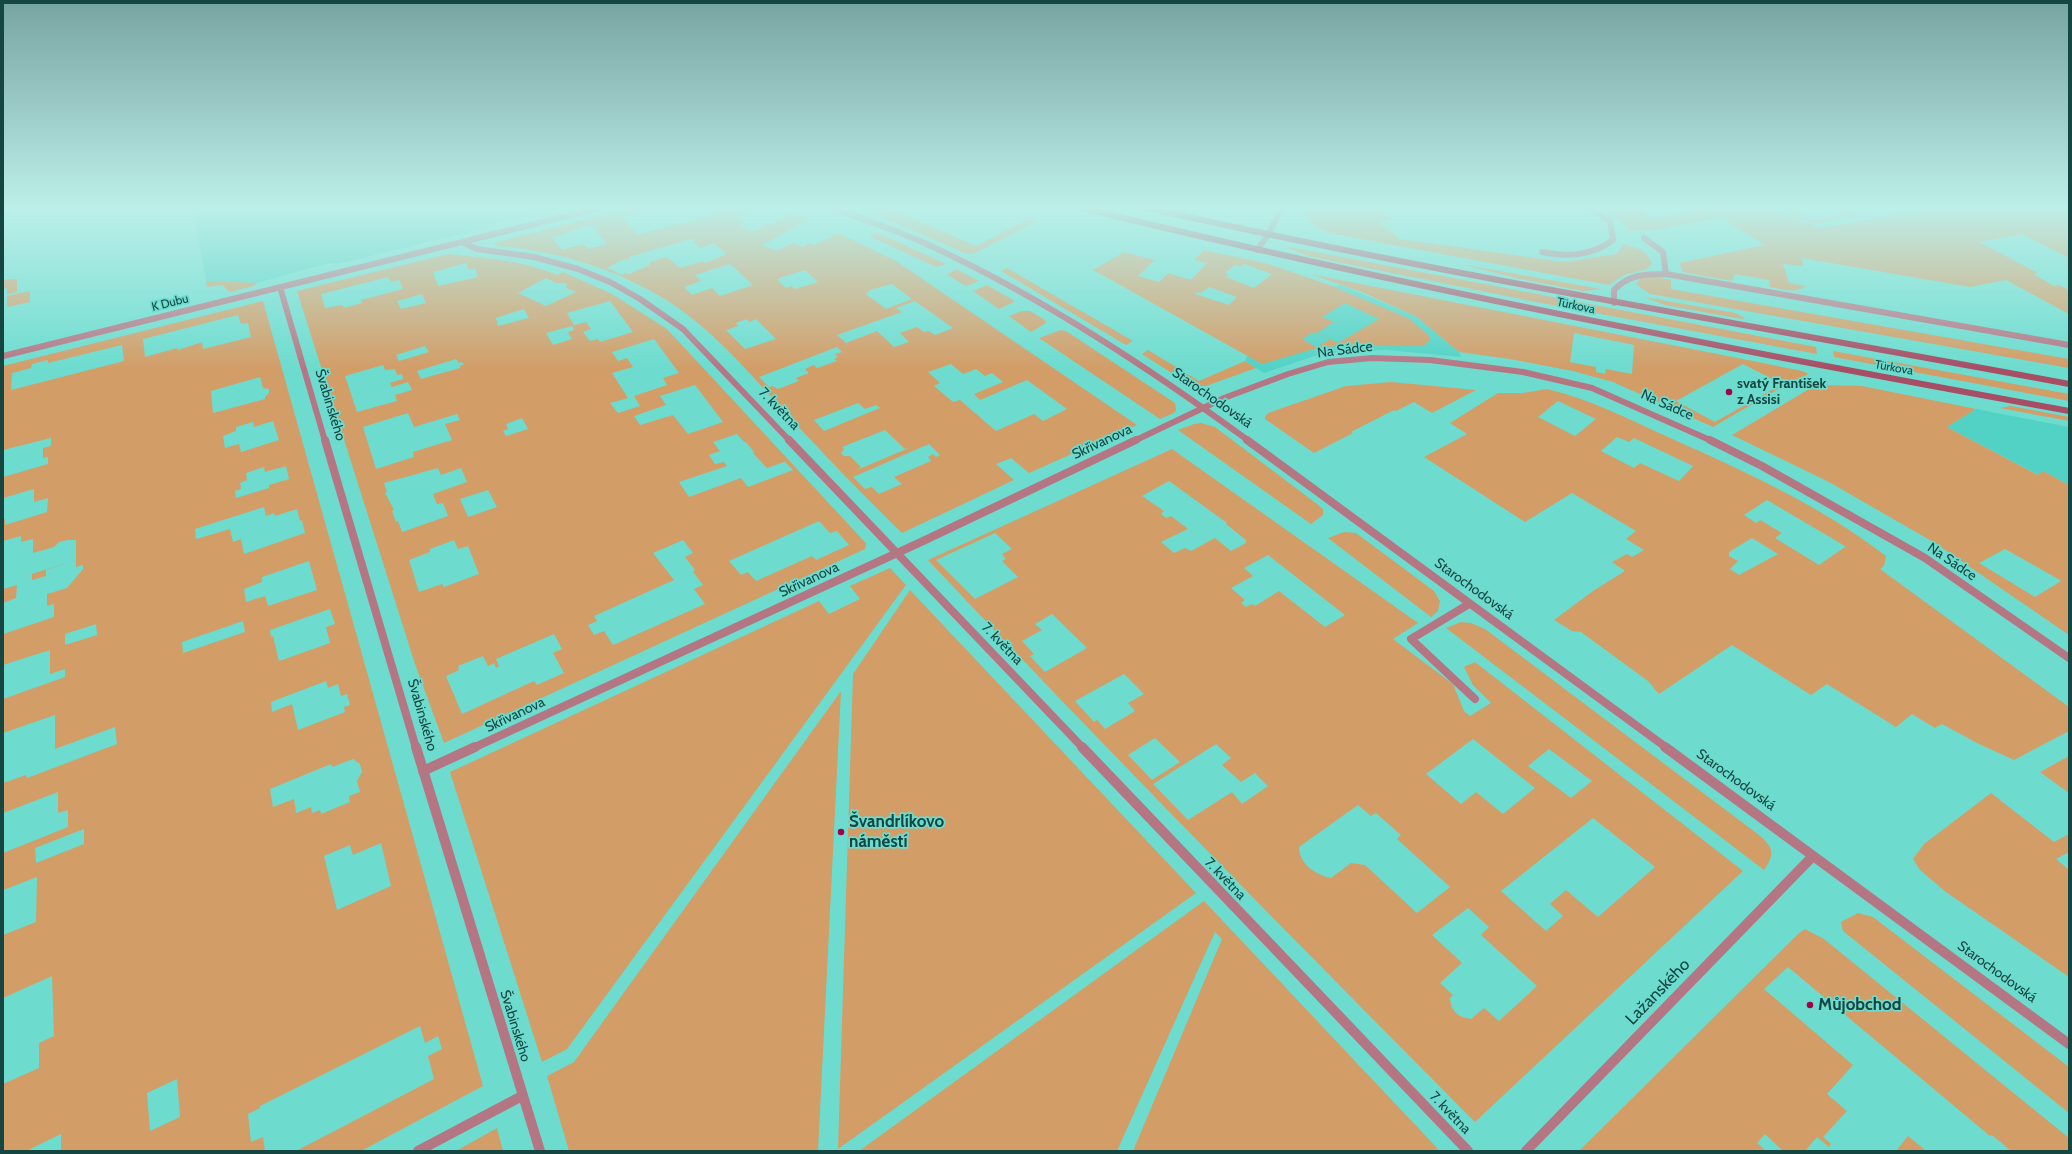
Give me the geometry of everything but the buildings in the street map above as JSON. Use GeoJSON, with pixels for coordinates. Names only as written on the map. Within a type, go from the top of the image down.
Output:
{"type":"FeatureCollection","features":[{"type":"Feature","properties":{"kind":"main road","name":"Türkova"},"geometry":{"type":"LineString","coordinates":[[1315,262],[1640,330],[2069,412]]}},
{"type":"Feature","properties":{"kind":"main road","name":"Türkova"},"geometry":{"type":"LineString","coordinates":[[1405,262],[1614,303],[1749,325],[2069,384]]}},
{"type":"Feature","properties":{"kind":"street","name":"K Dubu"},"geometry":{"type":"LineString","coordinates":[[3,356],[385,262]]}},
{"type":"Feature","properties":{"kind":"street","name":"7. května"},"geometry":{"type":"LineString","coordinates":[[553,262],[592,274],[624,289],[650,304],[684,329],[899,552],[923,580],[1468,1151]]}},
{"type":"Feature","properties":{"kind":"street","name":"Starochodovská"},"geometry":{"type":"LineString","coordinates":[[960,262],[982,272],[1123,355],[1204,408],[2069,1044]]}},
{"type":"Feature","properties":{"kind":"street"},"geometry":{"type":"LineString","coordinates":[[1664,262],[1666,274]]}},
{"type":"Feature","properties":{"kind":"street"},"geometry":{"type":"LineString","coordinates":[[1614,303],[1614,290],[1623,280],[1641,274],[1666,274],[2069,345]]}},
{"type":"Feature","properties":{"kind":"street","name":"Švabinského"},"geometry":{"type":"LineString","coordinates":[[280,287],[424,771],[540,1151]]}},
{"type":"Feature","properties":{"kind":"street","name":"Na Sádce"},"geometry":{"type":"LineString","coordinates":[[1204,408],[1224,398],[1295,372],[1328,362],[1372,358],[1430,360],[1491,367],[1558,379],[1592,388],[1709,439],[1762,466],[1925,558],[2069,658]]}},
{"type":"Feature","properties":{"kind":"street","name":"Skřivanova"},"geometry":{"type":"LineString","coordinates":[[424,771],[899,552],[1204,408]]}},
{"type":"Feature","properties":{"kind":"street"},"geometry":{"type":"LineString","coordinates":[[1469,604],[1411,639],[1476,699]]}},
{"type":"Feature","properties":{"kind":"street","name":"Lažanského"},"geometry":{"type":"LineString","coordinates":[[1526,1151],[1813,856]]}},
{"type":"Feature","properties":{"kind":"street"},"geometry":{"type":"LineString","coordinates":[[418,1151],[522,1096]]}},
{"type":"Feature","properties":{"kind":"shaded area"},"geometry":{"type":"Polygon","coordinates":[[[203,262],[346,262],[337,264],[329,263],[257,283],[206,281],[203,262]]]}},
{"type":"Feature","properties":{"kind":"shaded area"},"geometry":{"type":"Polygon","coordinates":[[[416,262],[511,262],[530,266],[557,275],[563,272],[612,294],[667,329],[866,544],[865,549],[444,743],[415,664],[297,291],[416,262]],[[466,263],[433,272],[438,286],[478,277],[475,268],[469,270],[466,263]],[[388,277],[321,294],[325,308],[342,305],[344,308],[362,303],[361,300],[403,289],[399,280],[391,282],[388,277]],[[546,278],[518,293],[546,306],[576,292],[566,288],[566,283],[556,283],[546,278]],[[422,294],[397,301],[401,309],[426,303],[422,294]],[[610,301],[567,313],[574,325],[586,322],[591,329],[583,332],[590,341],[598,339],[600,342],[633,332],[610,301]],[[524,309],[496,318],[498,326],[529,318],[524,309]],[[572,326],[546,333],[553,345],[572,339],[568,332],[574,330],[572,326]],[[654,339],[612,352],[618,361],[627,358],[633,367],[612,373],[628,398],[610,403],[618,413],[640,406],[634,396],[667,385],[663,378],[679,373],[654,339]],[[425,346],[396,355],[399,361],[429,352],[425,346]],[[456,359],[417,371],[421,379],[460,368],[460,366],[464,364],[462,362],[459,363],[456,359]],[[383,365],[345,376],[357,412],[397,401],[395,395],[412,390],[408,382],[392,387],[390,383],[403,379],[402,374],[397,375],[395,369],[385,370],[383,365]],[[695,385],[660,396],[666,405],[634,416],[640,425],[673,415],[688,434],[723,422],[695,385]],[[408,413],[363,427],[376,469],[414,457],[413,452],[452,440],[445,424],[460,420],[457,414],[414,427],[408,413]],[[522,418],[506,424],[508,429],[503,431],[506,436],[528,429],[522,418]],[[737,434],[713,442],[720,451],[709,455],[715,464],[724,462],[727,466],[679,482],[689,497],[741,478],[748,487],[793,470],[785,462],[787,461],[767,468],[753,453],[754,452],[746,442],[744,442],[737,434]],[[438,468],[384,483],[387,492],[385,493],[394,510],[392,511],[396,522],[398,521],[402,532],[448,516],[443,503],[437,504],[433,494],[467,482],[461,468],[441,475],[438,468]],[[488,490],[460,499],[468,517],[497,507],[488,490]],[[819,521],[729,561],[741,575],[748,572],[756,581],[812,556],[816,560],[849,545],[837,531],[830,533],[819,521]],[[454,540],[430,549],[430,552],[409,560],[419,592],[442,584],[444,587],[479,574],[468,546],[458,549],[454,540]],[[683,540],[653,553],[674,580],[594,616],[597,621],[588,625],[594,635],[604,631],[613,645],[705,604],[694,589],[703,585],[693,572],[695,570],[685,557],[693,553],[683,540]],[[554,634],[496,659],[499,666],[496,668],[494,663],[488,666],[483,656],[458,666],[459,670],[446,676],[462,714],[534,681],[537,685],[564,673],[553,653],[562,649],[554,634]]]}},
{"type":"Feature","properties":{"kind":"shaded area"},"geometry":{"type":"Polygon","coordinates":[[[581,262],[619,262],[607,268],[622,275],[626,273],[629,274],[650,265],[650,262],[673,262],[680,268],[700,262],[897,262],[1137,425],[1029,473],[1011,458],[996,464],[1014,480],[902,533],[794,422],[744,367],[708,332],[668,301],[629,280],[593,265],[581,262]],[[730,264],[695,275],[701,281],[684,287],[692,295],[712,288],[720,296],[753,285],[730,264]],[[805,270],[777,279],[786,288],[791,286],[795,289],[818,282],[805,270]],[[892,284],[870,290],[866,294],[886,309],[912,299],[892,284]],[[915,301],[896,308],[902,312],[837,335],[846,343],[877,331],[894,347],[909,342],[900,333],[917,327],[924,332],[929,331],[935,335],[953,328],[915,301]],[[747,319],[736,323],[738,326],[726,330],[745,349],[776,339],[756,319],[749,322],[747,319]],[[837,347],[759,377],[769,387],[773,386],[778,389],[799,381],[796,378],[809,373],[805,369],[814,365],[817,368],[837,361],[834,359],[838,357],[835,354],[842,352],[837,347]],[[951,364],[928,372],[940,383],[934,386],[953,402],[960,400],[996,431],[1034,414],[1043,421],[1067,409],[1027,380],[980,400],[974,394],[1003,382],[992,373],[985,376],[976,369],[963,374],[951,364]],[[858,403],[814,420],[824,431],[880,408],[876,405],[865,409],[858,403]],[[885,430],[842,447],[844,449],[841,453],[844,456],[850,456],[861,467],[857,470],[909,448],[905,449],[885,430]],[[929,444],[853,477],[865,489],[872,487],[879,494],[902,484],[894,477],[931,461],[928,457],[933,454],[936,457],[940,455],[929,444]]]}},
{"type":"Feature","properties":{"kind":"shaded area"},"geometry":{"type":"Polygon","coordinates":[[[925,262],[941,262],[946,264],[938,267],[925,262]]]}},
{"type":"Feature","properties":{"kind":"shaded area"},"geometry":{"type":"Polygon","coordinates":[[[1107,262],[1153,262],[1138,276],[1159,282],[1168,273],[1191,280],[1207,263],[1202,262],[1259,262],[1269,264],[1332,286],[1410,319],[1429,336],[1430,340],[1423,346],[1335,346],[1314,349],[1262,364],[1093,270],[1107,262]],[[1244,264],[1240,267],[1235,265],[1225,273],[1229,274],[1226,277],[1254,288],[1272,274],[1244,264]],[[1209,287],[1201,293],[1197,292],[1195,294],[1229,305],[1237,297],[1209,287]],[[1345,303],[1322,317],[1334,322],[1317,333],[1338,343],[1379,319],[1345,303]],[[1314,332],[1302,339],[1316,347],[1329,340],[1329,339],[1314,332]]]}},
{"type":"Feature","properties":{"kind":"shaded area"},"geometry":{"type":"Polygon","coordinates":[[[1337,262],[1368,262],[1816,347],[1817,354],[1536,302],[1337,262]]]}},
{"type":"Feature","properties":{"kind":"shaded area"},"geometry":{"type":"Polygon","coordinates":[[[1484,262],[1651,262],[1652,264],[1647,269],[1624,275],[1609,285],[1484,262]]]}},
{"type":"Feature","properties":{"kind":"shaded area"},"geometry":{"type":"Polygon","coordinates":[[[1802,262],[1803,266],[1783,264],[1789,283],[1806,286],[1798,290],[1784,290],[1770,287],[1769,280],[1735,274],[1732,281],[1683,272],[1679,263],[1802,262]]]}},
{"type":"Feature","properties":{"kind":"shaded area"},"geometry":{"type":"Polygon","coordinates":[[[1824,262],[2017,262],[2038,273],[2033,274],[2054,286],[2059,285],[2069,290],[2069,314],[2006,280],[1970,287],[1824,262]]]}},
{"type":"Feature","properties":{"kind":"shaded area"},"geometry":{"type":"Polygon","coordinates":[[[1460,264],[1601,289],[1583,291],[1520,279],[1460,264]]]}},
{"type":"Feature","properties":{"kind":"shaded area"},"geometry":{"type":"Polygon","coordinates":[[[1007,268],[1133,341],[1126,345],[1001,271],[1007,268]]]}},
{"type":"Feature","properties":{"kind":"shaded area"},"geometry":{"type":"Polygon","coordinates":[[[956,269],[979,281],[966,286],[947,275],[956,269]]]}},
{"type":"Feature","properties":{"kind":"shaded area"},"geometry":{"type":"Polygon","coordinates":[[[1310,274],[1748,360],[1802,371],[1807,373],[1807,375],[1792,381],[1713,427],[1613,382],[1573,371],[1510,359],[1459,352],[1417,317],[1362,292],[1310,274]],[[1574,333],[1570,362],[1596,367],[1596,372],[1605,374],[1606,369],[1632,374],[1634,345],[1574,333]],[[1743,364],[1676,401],[1715,422],[1782,384],[1743,364]]]}},
{"type":"Feature","properties":{"kind":"shaded area"},"geometry":{"type":"Polygon","coordinates":[[[1649,276],[1671,280],[1671,289],[2069,359],[2069,368],[1650,294],[1636,284],[1640,278],[1649,276]]]}},
{"type":"Feature","properties":{"kind":"shaded area"},"geometry":{"type":"Polygon","coordinates":[[[17,279],[17,292],[7,294],[7,288],[3,289],[3,280],[17,279]]]}},
{"type":"Feature","properties":{"kind":"shaded area"},"geometry":{"type":"Polygon","coordinates":[[[206,281],[257,283],[254,286],[229,292],[223,285],[207,287],[206,281]]]}},
{"type":"Feature","properties":{"kind":"shaded area"},"geometry":{"type":"Polygon","coordinates":[[[987,285],[1014,302],[999,309],[973,291],[987,285]]]}},
{"type":"Feature","properties":{"kind":"shaded area"},"geometry":{"type":"Polygon","coordinates":[[[1342,285],[1417,317],[1459,352],[1461,357],[1386,350],[1352,351],[1318,355],[1264,373],[1245,361],[1247,356],[1332,286],[1342,285]]]}},
{"type":"Feature","properties":{"kind":"shaded area"},"geometry":{"type":"Polygon","coordinates":[[[30,291],[30,302],[7,307],[7,296],[30,291]]]}},
{"type":"Feature","properties":{"kind":"shaded area"},"geometry":{"type":"Polygon","coordinates":[[[1644,297],[1735,313],[1745,318],[1742,319],[1665,305],[1644,297]]]}},
{"type":"Feature","properties":{"kind":"shaded area"},"geometry":{"type":"Polygon","coordinates":[[[263,301],[483,1086],[361,1151],[296,1151],[434,1079],[428,1056],[442,1049],[438,1036],[425,1043],[420,1026],[260,1106],[260,1108],[248,1114],[251,1142],[263,1137],[265,1151],[61,1151],[61,1134],[26,1151],[3,1151],[3,1084],[39,1068],[39,1043],[54,1036],[52,976],[3,998],[3,935],[36,922],[37,877],[3,890],[3,853],[68,827],[68,810],[58,813],[58,792],[3,813],[3,783],[26,775],[27,778],[117,744],[115,727],[55,749],[55,715],[3,733],[3,699],[65,677],[65,669],[50,674],[50,650],[3,665],[3,634],[54,617],[54,604],[47,606],[47,594],[67,588],[83,569],[83,565],[76,567],[76,540],[59,542],[54,547],[33,553],[33,539],[21,542],[21,536],[3,541],[3,519],[5,519],[5,525],[47,512],[48,498],[34,502],[34,489],[3,498],[3,477],[48,464],[48,457],[43,458],[43,448],[51,446],[51,438],[3,450],[3,366],[263,301]],[[238,315],[143,339],[145,357],[177,348],[178,350],[202,342],[203,349],[251,337],[248,323],[241,324],[238,315]],[[122,345],[48,363],[48,360],[32,364],[31,368],[12,373],[11,390],[124,361],[122,345]],[[260,377],[211,391],[213,413],[265,399],[269,393],[269,389],[263,388],[260,377]],[[273,421],[254,427],[253,422],[236,427],[236,431],[223,436],[225,448],[239,444],[241,452],[279,440],[273,421]],[[286,466],[265,472],[264,467],[246,473],[247,480],[240,483],[241,489],[235,491],[236,498],[269,488],[269,485],[289,479],[286,466]],[[264,507],[195,529],[196,539],[230,529],[233,542],[241,539],[244,554],[305,533],[302,520],[300,521],[297,509],[275,516],[274,513],[266,516],[264,507]],[[309,561],[262,577],[262,582],[244,589],[246,602],[265,596],[268,606],[317,590],[309,561]],[[330,609],[270,630],[271,637],[273,636],[279,661],[330,643],[326,627],[335,624],[330,609]],[[243,621],[182,642],[183,653],[245,632],[243,621]],[[96,624],[65,634],[65,645],[97,635],[96,624]],[[326,681],[271,702],[272,712],[292,704],[298,730],[345,712],[344,707],[350,705],[347,694],[341,696],[338,684],[328,688],[326,681]],[[353,759],[332,767],[331,764],[270,789],[273,807],[294,799],[296,813],[311,807],[312,813],[320,810],[321,814],[350,802],[349,796],[360,792],[357,781],[362,772],[360,764],[353,759]],[[84,829],[35,848],[36,863],[84,844],[84,829]],[[381,843],[353,855],[350,845],[324,856],[337,910],[391,886],[381,843]],[[177,1079],[147,1093],[150,1131],[180,1117],[177,1079]]]}},
{"type":"Feature","properties":{"kind":"shaded area"},"geometry":{"type":"Polygon","coordinates":[[[1022,311],[1030,311],[1045,320],[1046,323],[1031,332],[1009,316],[1022,311]]]}},
{"type":"Feature","properties":{"kind":"shaded area"},"geometry":{"type":"Polygon","coordinates":[[[1061,330],[1066,331],[1175,403],[1176,410],[1174,413],[1160,419],[1039,338],[1061,330]]]}},
{"type":"Feature","properties":{"kind":"shaded area"},"geometry":{"type":"Polygon","coordinates":[[[1148,350],[1199,381],[1245,361],[1256,368],[1206,386],[1192,386],[1142,354],[1148,350]]]}},
{"type":"Feature","properties":{"kind":"shaded area"},"geometry":{"type":"Polygon","coordinates":[[[1833,351],[2069,394],[2069,401],[1834,357],[1833,351]]]}},
{"type":"Feature","properties":{"kind":"shaded area"},"geometry":{"type":"Polygon","coordinates":[[[1391,382],[1476,390],[1432,413],[1414,402],[1396,411],[1394,410],[1314,453],[1265,419],[1268,413],[1346,386],[1391,382]]]}},
{"type":"Feature","properties":{"kind":"shaded area"},"geometry":{"type":"Polygon","coordinates":[[[1814,386],[1862,386],[1976,409],[1947,427],[2038,475],[2043,471],[2069,485],[2069,635],[1935,543],[1829,482],[1732,435],[1814,386]],[[2005,549],[1979,563],[2035,597],[2061,581],[2005,549]]]}},
{"type":"Feature","properties":{"kind":"shaded area"},"geometry":{"type":"Polygon","coordinates":[[[1547,389],[1594,404],[1753,476],[1835,521],[1886,556],[1884,566],[1880,569],[2069,707],[2069,731],[2014,760],[1979,744],[1942,724],[1935,728],[1912,714],[1896,727],[1827,684],[1811,695],[1732,645],[1659,694],[1648,681],[1581,632],[1572,631],[1554,620],[1593,591],[1625,571],[1612,562],[1627,554],[1632,557],[1644,550],[1626,539],[1636,531],[1572,493],[1525,522],[1424,457],[1467,434],[1450,423],[1498,393],[1523,393],[1547,389]],[[1558,401],[1538,417],[1575,436],[1596,419],[1558,401]],[[1617,437],[1601,451],[1634,468],[1640,463],[1679,481],[1693,466],[1634,438],[1629,442],[1617,437]],[[1767,500],[1744,515],[1756,523],[1760,520],[1782,533],[1775,538],[1819,565],[1845,547],[1767,500]],[[1752,538],[1729,552],[1729,556],[1738,561],[1730,569],[1739,575],[1778,554],[1752,538]]]}},
{"type":"Feature","properties":{"kind":"shaded area"},"geometry":{"type":"Polygon","coordinates":[[[2011,406],[2069,417],[2069,421],[2000,408],[2011,406]]]}},
{"type":"Feature","properties":{"kind":"shaded area"},"geometry":{"type":"Polygon","coordinates":[[[1976,409],[2069,427],[2069,485],[2043,471],[2039,475],[1947,427],[1976,409]]]}},
{"type":"Feature","properties":{"kind":"shaded area"},"geometry":{"type":"Polygon","coordinates":[[[1201,423],[1215,427],[1317,504],[1323,509],[1323,515],[1311,524],[1178,430],[1201,423]]]}},
{"type":"Feature","properties":{"kind":"shaded area"},"geometry":{"type":"Polygon","coordinates":[[[1172,449],[1418,623],[1393,639],[1453,684],[1464,711],[1470,716],[1491,703],[1473,685],[1464,667],[1475,662],[1743,871],[1475,1122],[1200,843],[928,560],[1172,449]],[[1169,481],[1142,496],[1164,511],[1161,514],[1166,518],[1171,516],[1188,529],[1161,542],[1174,553],[1185,548],[1191,551],[1215,538],[1231,551],[1246,543],[1246,540],[1226,524],[1227,523],[1169,481]],[[995,533],[936,560],[975,599],[1018,577],[1002,561],[1006,559],[1002,554],[1012,549],[995,533]],[[1268,555],[1244,568],[1253,576],[1231,588],[1245,600],[1241,603],[1246,607],[1252,604],[1255,606],[1279,591],[1325,627],[1345,615],[1268,555]],[[1052,614],[1035,624],[1042,630],[1022,641],[1034,654],[1030,656],[1045,672],[1087,648],[1052,614]],[[1124,674],[1075,701],[1094,722],[1097,720],[1105,729],[1135,711],[1128,703],[1144,694],[1124,674]],[[1155,738],[1128,755],[1152,780],[1180,762],[1155,738]],[[1473,739],[1426,774],[1461,804],[1476,792],[1503,814],[1535,788],[1473,739]],[[1216,744],[1153,784],[1188,820],[1232,792],[1242,804],[1268,786],[1255,773],[1241,782],[1222,765],[1231,758],[1216,744]],[[1549,749],[1528,766],[1571,798],[1592,781],[1549,749]],[[1358,805],[1299,847],[1302,859],[1309,868],[1325,877],[1331,878],[1351,863],[1365,865],[1417,913],[1450,887],[1397,839],[1401,835],[1376,813],[1371,816],[1358,805]],[[1593,818],[1501,891],[1546,931],[1563,916],[1550,904],[1566,890],[1598,917],[1655,867],[1593,818]],[[1468,908],[1432,935],[1462,963],[1440,983],[1453,995],[1450,998],[1452,1007],[1456,1013],[1462,1017],[1471,1019],[1484,1008],[1499,1021],[1537,986],[1481,935],[1489,927],[1468,908]]]}},
{"type":"Feature","properties":{"kind":"shaded area"},"geometry":{"type":"Polygon","coordinates":[[[1344,532],[1356,533],[1434,591],[1440,601],[1438,611],[1431,617],[1328,538],[1344,532]]]}},
{"type":"Feature","properties":{"kind":"shaded area"},"geometry":{"type":"Polygon","coordinates":[[[76,560],[46,570],[46,576],[32,580],[32,574],[76,560]]]}},
{"type":"Feature","properties":{"kind":"shaded area"},"geometry":{"type":"Polygon","coordinates":[[[890,568],[906,585],[567,1049],[542,1062],[450,772],[819,601],[829,614],[860,599],[850,586],[890,568]]]}},
{"type":"Feature","properties":{"kind":"shaded area"},"geometry":{"type":"Polygon","coordinates":[[[17,585],[16,598],[3,603],[3,589],[17,585]]]}},
{"type":"Feature","properties":{"kind":"shaded area"},"geometry":{"type":"Polygon","coordinates":[[[910,590],[1196,893],[838,1149],[853,674],[910,590]]]}},
{"type":"Feature","properties":{"kind":"shaded area"},"geometry":{"type":"Polygon","coordinates":[[[1461,622],[1471,623],[1485,629],[1759,835],[1768,844],[1771,851],[1770,860],[1764,870],[1446,628],[1461,622]]]}},
{"type":"Feature","properties":{"kind":"shaded area"},"geometry":{"type":"Polygon","coordinates":[[[841,691],[818,1151],[569,1151],[547,1076],[574,1062],[841,691]]]}},
{"type":"Feature","properties":{"kind":"shaded area"},"geometry":{"type":"Polygon","coordinates":[[[2069,756],[2069,793],[2040,772],[2069,756]]]}},
{"type":"Feature","properties":{"kind":"shaded area"},"geometry":{"type":"Polygon","coordinates":[[[1991,793],[2054,842],[2069,834],[2069,852],[2056,859],[2069,870],[2069,977],[1946,892],[1920,870],[1913,859],[1924,844],[1991,793]]]}},
{"type":"Feature","properties":{"kind":"shaded area"},"geometry":{"type":"Polygon","coordinates":[[[1204,901],[1438,1149],[1434,1151],[1133,1151],[1222,939],[1215,932],[1117,1151],[859,1151],[1204,901]]]}},
{"type":"Feature","properties":{"kind":"shaded area"},"geometry":{"type":"Polygon","coordinates":[[[1858,913],[1873,917],[2069,1067],[2069,1113],[1843,931],[1841,922],[1858,913]]]}},
{"type":"Feature","properties":{"kind":"shaded area"},"geometry":{"type":"Polygon","coordinates":[[[1805,929],[1824,939],[2069,1138],[2069,1151],[2011,1151],[1992,1135],[1990,1136],[1788,967],[1764,989],[1853,1065],[1827,1094],[1847,1111],[1823,1137],[1831,1144],[1829,1147],[1817,1137],[1805,1151],[1783,1151],[1765,1134],[1757,1143],[1766,1151],[1579,1151],[1798,934],[1805,929]]]}},
{"type":"Feature","properties":{"kind":"shaded area"},"geometry":{"type":"Polygon","coordinates":[[[497,1128],[503,1151],[456,1151],[497,1128]]]}},
{"type":"Feature","properties":{"kind":"shaded area"},"geometry":{"type":"Polygon","coordinates":[[[1908,1136],[1925,1150],[1926,1151],[1896,1151],[1908,1136]]]}},
{"type":"Feature","properties":{"kind":"place","name":"svatý František z Assisi"},"geometry":{"type":"Point","coordinates":[1729,392]}},
{"type":"Feature","properties":{"kind":"place","name":"Švandrlíkovo náměstí"},"geometry":{"type":"Point","coordinates":[841,832]}},
{"type":"Feature","properties":{"kind":"place","name":"Můjobchod"},"geometry":{"type":"Point","coordinates":[1810,1005]}}]}
